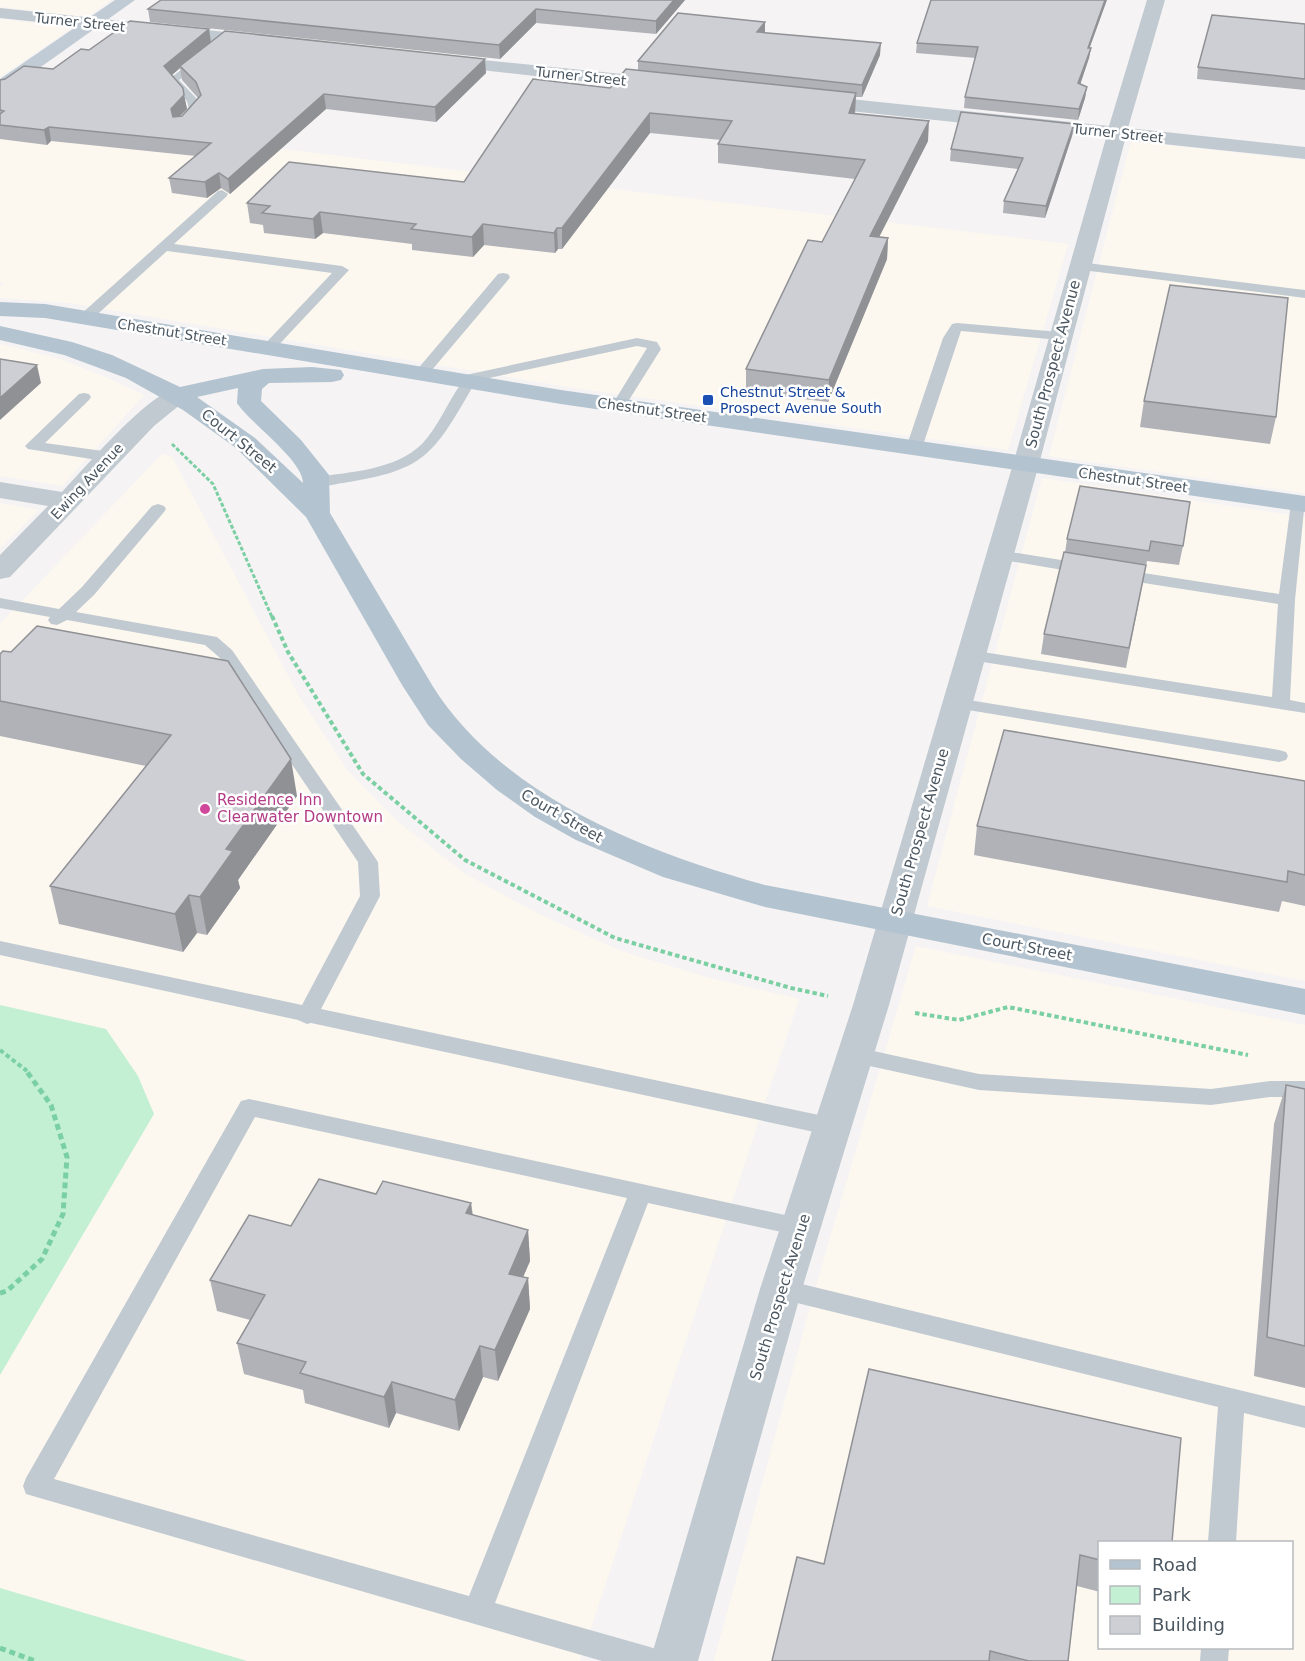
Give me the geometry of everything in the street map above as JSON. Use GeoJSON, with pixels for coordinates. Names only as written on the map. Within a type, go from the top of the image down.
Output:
{"type":"FeatureCollection","features":[{"type":"Feature","properties":{"kind":"main road","name":"Chestnut Street"},"geometry":{"type":"LineString","coordinates":[[0,309],[45,311],[421,374],[463,384],[1302,504]]}},
{"type":"Feature","properties":{"kind":"main road","name":"Court Street"},"geometry":{"type":"LineString","coordinates":[[0,333],[73,350],[123,369],[177,395],[214,417],[316,497],[415,682],[439,717],[480,759],[518,791],[610,844],[698,878],[780,899],[1305,1002]]}},
{"type":"Feature","properties":{"kind":"main road"},"geometry":{"type":"LineString","coordinates":[[177,395],[207,386],[263,376],[310,373],[463,384]]}},
{"type":"Feature","properties":{"kind":"main road"},"geometry":{"type":"LineString","coordinates":[[263,376],[250,387],[249,404],[292,445],[316,476],[316,497]]}},
{"type":"Feature","properties":{"kind":"street"},"geometry":{"type":"LineString","coordinates":[[0,87],[126,0]]}},
{"type":"Feature","properties":{"kind":"street","name":"South Prospect Avenue"},"geometry":{"type":"LineString","coordinates":[[674,1661],[781,1289],[871,1005],[1156,0]]}},
{"type":"Feature","properties":{"kind":"street","name":"Turner Street"},"geometry":{"type":"LineString","coordinates":[[0,13],[285,44]]}},
{"type":"Feature","properties":{"kind":"street","name":"Turner Street"},"geometry":{"type":"LineString","coordinates":[[428,59],[678,86]]}},
{"type":"Feature","properties":{"kind":"street","name":"Turner Street"},"geometry":{"type":"LineString","coordinates":[[797,99],[1305,153]]}},
{"type":"Feature","properties":{"kind":"street","name":"Ewing Avenue"},"geometry":{"type":"LineString","coordinates":[[0,571],[145,421],[177,395]]}},
{"type":"Feature","properties":{"kind":"street"},"geometry":{"type":"LineString","coordinates":[[0,489],[70,501]]}},
{"type":"Feature","properties":{"kind":"lane"},"geometry":{"type":"LineString","coordinates":[[179,127],[195,110],[192,100],[173,80],[226,38]]}},
{"type":"Feature","properties":{"kind":"lane"},"geometry":{"type":"LineString","coordinates":[[85,318],[222,194]]}},
{"type":"Feature","properties":{"kind":"lane"},"geometry":{"type":"LineString","coordinates":[[164,247],[342,270],[268,348]]}},
{"type":"Feature","properties":{"kind":"lane"},"geometry":{"type":"LineString","coordinates":[[1079,266],[1305,294]]}},
{"type":"Feature","properties":{"kind":"lane"},"geometry":{"type":"LineString","coordinates":[[421,374],[503,277]]}},
{"type":"Feature","properties":{"kind":"lane"},"geometry":{"type":"LineString","coordinates":[[914,448],[950,338],[957,327],[1060,336]]}},
{"type":"Feature","properties":{"kind":"lane"},"geometry":{"type":"LineString","coordinates":[[316,497],[368,473],[412,459],[426,448],[463,384],[637,342],[652,345],[654,349],[619,405]]}},
{"type":"Feature","properties":{"kind":"lane"},"geometry":{"type":"LineString","coordinates":[[84,397],[33,446],[110,457]]}},
{"type":"Feature","properties":{"kind":"lane"},"geometry":{"type":"LineString","coordinates":[[1281,705],[1287,600],[1302,504]]}},
{"type":"Feature","properties":{"kind":"lane"},"geometry":{"type":"LineString","coordinates":[[42,635],[88,591],[158,509]]}},
{"type":"Feature","properties":{"kind":"lane"},"geometry":{"type":"LineString","coordinates":[[998,555],[1287,600]]}},
{"type":"Feature","properties":{"kind":"lane"},"geometry":{"type":"LineString","coordinates":[[0,603],[211,641],[226,654],[368,862],[370,896],[307,1016]]}},
{"type":"Feature","properties":{"kind":"lane"},"geometry":{"type":"LineString","coordinates":[[970,655],[1305,708]]}},
{"type":"Feature","properties":{"kind":"lane"},"geometry":{"type":"LineString","coordinates":[[956,703],[1280,756]]}},
{"type":"Feature","properties":{"kind":"lane"},"geometry":{"type":"LineString","coordinates":[[0,948],[307,1016],[833,1127]]}},
{"type":"Feature","properties":{"kind":"lane"},"geometry":{"type":"LineString","coordinates":[[855,1055],[979,1082],[1211,1097],[1270,1089],[1305,1089]]}},
{"type":"Feature","properties":{"kind":"lane"},"geometry":{"type":"LineString","coordinates":[[650,1661],[36,1486],[249,1107],[800,1227]]}},
{"type":"Feature","properties":{"kind":"lane"},"geometry":{"type":"LineString","coordinates":[[477,1612],[641,1192]]}},
{"type":"Feature","properties":{"kind":"lane"},"geometry":{"type":"LineString","coordinates":[[781,1289],[1305,1417]]}},
{"type":"Feature","properties":{"kind":"lane"},"geometry":{"type":"LineString","coordinates":[[1222,1541],[1232,1400]]}},
{"type":"Feature","properties":{"kind":"path"},"geometry":{"type":"LineString","coordinates":[[871,1005],[959,1020],[1008,1007],[1259,1057]]}},
{"type":"Feature","properties":{"kind":"path"},"geometry":{"type":"LineString","coordinates":[[0,1050],[23,1066],[51,1105],[67,1157],[63,1214],[42,1259],[8,1291],[0,1293]]}},
{"type":"Feature","properties":{"kind":"path"},"geometry":{"type":"LineString","coordinates":[[0,1648],[35,1661]]}},
{"type":"Feature","properties":{"kind":"shaded area"},"geometry":{"type":"Polygon","coordinates":[[[0,0],[111,0],[87,17],[0,7],[0,0]]]}},
{"type":"Feature","properties":{"kind":"shaded area"},"geometry":{"type":"Polygon","coordinates":[[[0,19],[73,27],[0,77],[0,19]]]}},
{"type":"Feature","properties":{"kind":"shaded area"},"geometry":{"type":"Polygon","coordinates":[[[0,115],[1068,244],[1008,450],[568,387],[69,303],[0,298],[0,286],[4,283],[0,282],[0,115]]]}},
{"type":"Feature","properties":{"kind":"shaded area"},"geometry":{"type":"Polygon","coordinates":[[[1131,141],[1305,160],[1305,493],[1049,456],[1131,141]]]}},
{"type":"Feature","properties":{"kind":"shaded area"},"geometry":{"type":"Polygon","coordinates":[[[0,344],[60,359],[144,395],[62,486],[0,476],[0,344]]]}},
{"type":"Feature","properties":{"kind":"shaded area"},"geometry":{"type":"Polygon","coordinates":[[[162,454],[172,457],[300,698],[348,771],[398,822],[467,875],[541,915],[621,951],[706,977],[799,999],[580,1661],[247,1661],[0,1588],[0,1375],[154,1114],[106,1029],[0,1005],[0,624],[162,454]]]}},
{"type":"Feature","properties":{"kind":"shaded area"},"geometry":{"type":"Polygon","coordinates":[[[1042,478],[1305,517],[1305,981],[927,906],[1042,478]]]}},
{"type":"Feature","properties":{"kind":"shaded area"},"geometry":{"type":"Polygon","coordinates":[[[0,503],[39,510],[0,548],[0,503]]]}},
{"type":"Feature","properties":{"kind":"shaded area"},"geometry":{"type":"Polygon","coordinates":[[[916,946],[1305,1025],[1305,1661],[714,1661],[813,1296],[916,946]]]}},
{"type":"Feature","properties":{"kind":"green space"},"geometry":{"type":"Polygon","coordinates":[[[0,1005],[106,1029],[138,1076],[154,1114],[0,1375],[0,1005]]]}},
{"type":"Feature","properties":{"kind":"green space"},"geometry":{"type":"Polygon","coordinates":[[[0,1588],[247,1661],[0,1661],[0,1588]]]}},
{"type":"Feature","properties":{"kind":"building"},"geometry":{"type":"Polygon","coordinates":[[[161,0],[674,0],[656,21],[536,9],[499,45],[148,9],[161,0]]]}},
{"type":"Feature","properties":{"kind":"building"},"geometry":{"type":"Polygon","coordinates":[[[931,0],[1105,0],[1078,83],[1087,87],[1079,109],[965,97],[978,47],[917,43],[931,0]]]}},
{"type":"Feature","properties":{"kind":"building"},"geometry":{"type":"Polygon","coordinates":[[[678,13],[765,22],[757,32],[881,43],[862,85],[638,61],[678,13]]]}},
{"type":"Feature","properties":{"kind":"building"},"geometry":{"type":"Polygon","coordinates":[[[1212,15],[1305,24],[1305,79],[1198,67],[1212,15]]]}},
{"type":"Feature","properties":{"kind":"building"},"geometry":{"type":"Polygon","coordinates":[[[130,21],[209,29],[164,66],[183,88],[184,95],[171,109],[173,117],[182,116],[201,95],[196,82],[180,66],[225,31],[485,59],[435,107],[324,94],[228,179],[219,173],[205,182],[169,178],[211,143],[49,127],[44,130],[0,125],[0,114],[4,111],[0,110],[0,80],[24,66],[53,69],[81,49],[89,50],[130,21]]]}},
{"type":"Feature","properties":{"kind":"building"},"geometry":{"type":"Polygon","coordinates":[[[626,69],[856,93],[849,113],[929,121],[870,236],[888,238],[829,380],[746,369],[808,240],[822,242],[865,160],[718,144],[732,121],[650,113],[562,228],[557,228],[554,233],[483,224],[472,237],[411,229],[416,224],[320,212],[313,219],[262,213],[270,206],[247,203],[289,162],[464,182],[533,79],[610,88],[626,69]]]}},
{"type":"Feature","properties":{"kind":"building"},"geometry":{"type":"Polygon","coordinates":[[[961,112],[1074,124],[1046,206],[1004,201],[1023,158],[951,149],[961,112]]]}},
{"type":"Feature","properties":{"kind":"building"},"geometry":{"type":"Polygon","coordinates":[[[1170,285],[1288,298],[1276,417],[1144,401],[1170,285]]]}},
{"type":"Feature","properties":{"kind":"building"},"geometry":{"type":"Polygon","coordinates":[[[0,359],[37,365],[0,398],[0,359]]]}},
{"type":"Feature","properties":{"kind":"building"},"geometry":{"type":"Polygon","coordinates":[[[1080,486],[1190,502],[1183,546],[1151,541],[1149,551],[1067,539],[1080,486]]]}},
{"type":"Feature","properties":{"kind":"building"},"geometry":{"type":"Polygon","coordinates":[[[1064,552],[1146,565],[1129,648],[1044,634],[1064,552]]]}},
{"type":"Feature","properties":{"kind":"building","name":"Residence Inn Clearwater Downtown"},"geometry":{"type":"Polygon","coordinates":[[[37,626],[228,661],[291,759],[226,849],[233,851],[200,897],[189,895],[175,914],[50,886],[171,735],[0,701],[0,654],[3,651],[11,652],[37,626]]]}},
{"type":"Feature","properties":{"kind":"building"},"geometry":{"type":"Polygon","coordinates":[[[1004,730],[1305,781],[1305,875],[1288,871],[1287,882],[977,826],[1004,730]]]}},
{"type":"Feature","properties":{"kind":"building"},"geometry":{"type":"Polygon","coordinates":[[[1286,1085],[1305,1089],[1305,1346],[1267,1337],[1286,1085]]]}},
{"type":"Feature","properties":{"kind":"building"},"geometry":{"type":"Polygon","coordinates":[[[319,1179],[376,1194],[383,1181],[471,1203],[466,1213],[528,1230],[509,1274],[528,1278],[495,1350],[480,1346],[455,1400],[392,1382],[384,1397],[300,1373],[306,1362],[237,1343],[265,1295],[210,1280],[249,1215],[291,1226],[319,1179]]]}},
{"type":"Feature","properties":{"kind":"building"},"geometry":{"type":"Polygon","coordinates":[[[869,1369],[1181,1438],[1172,1541],[1098,1541],[1098,1560],[1080,1555],[1068,1661],[1029,1661],[990,1651],[989,1661],[772,1661],[797,1557],[824,1564],[869,1369]]]}},
{"type":"Feature","properties":{"kind":"place","name":"Chestnut Street & Prospect Avenue South"},"geometry":{"type":"Point","coordinates":[708,400]}},
{"type":"Feature","properties":{"kind":"place","name":"Residence Inn Clearwater Downtown"},"geometry":{"type":"Point","coordinates":[205,809]}}]}
